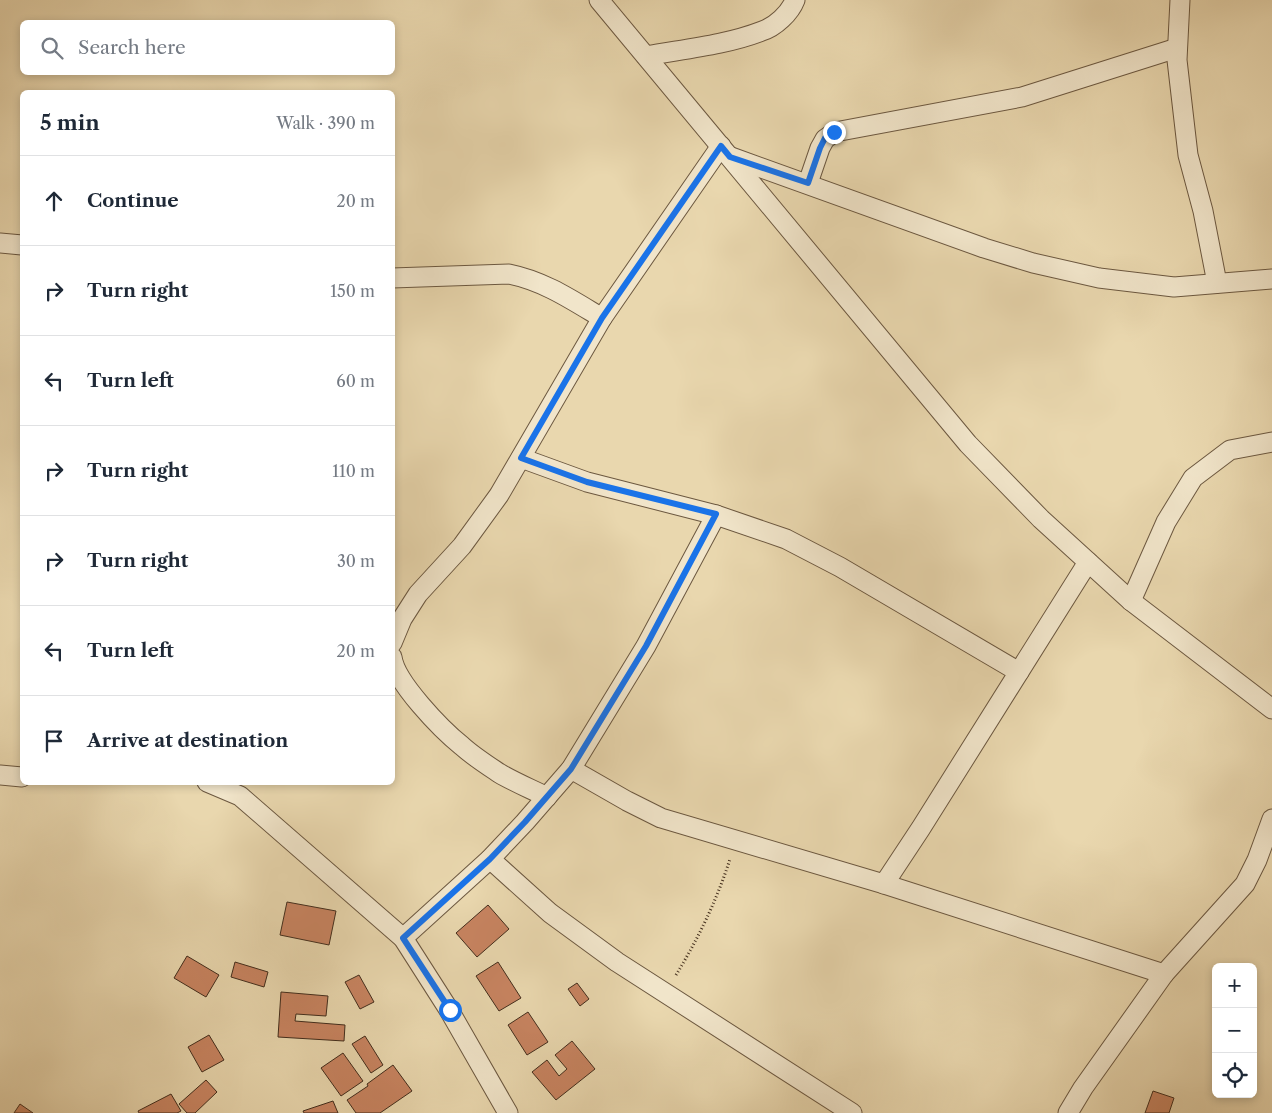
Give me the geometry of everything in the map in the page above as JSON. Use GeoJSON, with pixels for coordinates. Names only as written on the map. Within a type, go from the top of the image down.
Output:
{"type":"FeatureCollection","features":[{"type":"Feature","properties":{"kind":"street"},"geometry":{"type":"LineString","coordinates":[[599,0],[968,444],[1041,519],[1131,601],[1272,709]]}},
{"type":"Feature","properties":{"kind":"street"},"geometry":{"type":"LineString","coordinates":[[646,56],[732,40],[764,31],[778,22],[795,0]]}},
{"type":"Feature","properties":{"kind":"street"},"geometry":{"type":"LineString","coordinates":[[1180,0],[1177,60],[1188,155],[1203,210],[1217,283]]}},
{"type":"Feature","properties":{"kind":"street"},"geometry":{"type":"LineString","coordinates":[[808,183],[825,138],[834,132],[1022,97],[1177,48]]}},
{"type":"Feature","properties":{"kind":"street"},"geometry":{"type":"LineString","coordinates":[[726,152],[984,248],[1033,263],[1099,278],[1165,286],[1272,279]]}},
{"type":"Feature","properties":{"kind":"street"},"geometry":{"type":"LineString","coordinates":[[395,636],[402,619],[418,594],[462,546],[500,496],[602,318],[726,152]]}},
{"type":"Feature","properties":{"kind":"street"},"geometry":{"type":"LineString","coordinates":[[0,243],[20,245]]}},
{"type":"Feature","properties":{"kind":"street"},"geometry":{"type":"LineString","coordinates":[[395,278],[509,274],[528,277],[551,287],[602,318]]}},
{"type":"Feature","properties":{"kind":"street"},"geometry":{"type":"LineString","coordinates":[[1131,601],[1166,522],[1192,478],[1230,450],[1272,442]]}},
{"type":"Feature","properties":{"kind":"street"},"geometry":{"type":"LineString","coordinates":[[521,458],[587,482],[716,514],[786,540],[840,567],[1019,672]]}},
{"type":"Feature","properties":{"kind":"street"},"geometry":{"type":"LineString","coordinates":[[403,938],[490,859],[571,769],[646,646],[716,514]]}},
{"type":"Feature","properties":{"kind":"street"},"geometry":{"type":"LineString","coordinates":[[884,884],[922,828],[1088,562]]}},
{"type":"Feature","properties":{"kind":"street"},"geometry":{"type":"LineString","coordinates":[[395,666],[402,680],[420,704],[462,746],[500,773],[547,797]]}},
{"type":"Feature","properties":{"kind":"street"},"geometry":{"type":"LineString","coordinates":[[571,769],[661,818],[884,884],[1164,974]]}},
{"type":"Feature","properties":{"kind":"street"},"geometry":{"type":"LineString","coordinates":[[0,775],[20,777]]}},
{"type":"Feature","properties":{"kind":"street"},"geometry":{"type":"LineString","coordinates":[[214,785],[240,796],[332,874],[403,938],[450,1010],[508,1113]]}},
{"type":"Feature","properties":{"kind":"street"},"geometry":{"type":"LineString","coordinates":[[1068,1113],[1083,1088],[1164,974],[1245,884],[1257,860],[1272,819]]}},
{"type":"Feature","properties":{"kind":"street"},"geometry":{"type":"LineString","coordinates":[[490,859],[550,913],[617,962],[852,1113]]}},
{"type":"Feature","properties":{"kind":"path"},"geometry":{"type":"LineString","coordinates":[[665,993],[691,951],[708,916],[724,878],[737,839]]}},
{"type":"Feature","properties":{"kind":"building"},"geometry":{"type":"Polygon","coordinates":[[[287,902],[336,911],[329,945],[280,935],[287,902]]]}},
{"type":"Feature","properties":{"kind":"building"},"geometry":{"type":"Polygon","coordinates":[[[488,905],[509,929],[477,957],[456,933],[488,905]]]}},
{"type":"Feature","properties":{"kind":"building"},"geometry":{"type":"Polygon","coordinates":[[[187,956],[219,975],[206,997],[174,978],[187,956]]]}},
{"type":"Feature","properties":{"kind":"building"},"geometry":{"type":"Polygon","coordinates":[[[235,962],[268,972],[264,987],[231,977],[235,962]]]}},
{"type":"Feature","properties":{"kind":"building"},"geometry":{"type":"Polygon","coordinates":[[[498,962],[521,998],[499,1011],[476,976],[498,962]]]}},
{"type":"Feature","properties":{"kind":"building"},"geometry":{"type":"Polygon","coordinates":[[[359,975],[374,1002],[360,1009],[345,982],[359,975]]]}},
{"type":"Feature","properties":{"kind":"building"},"geometry":{"type":"Polygon","coordinates":[[[577,983],[589,999],[580,1006],[568,989],[577,983]]]}},
{"type":"Feature","properties":{"kind":"building"},"geometry":{"type":"Polygon","coordinates":[[[281,992],[328,996],[326,1016],[296,1014],[295,1021],[345,1025],[344,1041],[278,1037],[281,992]]]}},
{"type":"Feature","properties":{"kind":"building"},"geometry":{"type":"Polygon","coordinates":[[[528,1012],[548,1042],[527,1055],[508,1025],[528,1012]]]}},
{"type":"Feature","properties":{"kind":"building"},"geometry":{"type":"Polygon","coordinates":[[[209,1035],[224,1060],[202,1072],[188,1047],[209,1035]]]}},
{"type":"Feature","properties":{"kind":"building"},"geometry":{"type":"Polygon","coordinates":[[[365,1036],[383,1065],[371,1073],[352,1044],[365,1036]]]}},
{"type":"Feature","properties":{"kind":"building"},"geometry":{"type":"Polygon","coordinates":[[[572,1041],[595,1069],[556,1100],[532,1072],[547,1060],[559,1076],[567,1069],[555,1055],[572,1041]]]}},
{"type":"Feature","properties":{"kind":"building"},"geometry":{"type":"Polygon","coordinates":[[[343,1053],[363,1081],[341,1096],[321,1068],[343,1053]]]}},
{"type":"Feature","properties":{"kind":"building"},"geometry":{"type":"Polygon","coordinates":[[[393,1065],[412,1091],[380,1113],[356,1113],[347,1100],[368,1086],[367,1084],[393,1065]]]}},
{"type":"Feature","properties":{"kind":"building"},"geometry":{"type":"Polygon","coordinates":[[[206,1080],[217,1092],[195,1113],[187,1113],[179,1104],[206,1080]]]}},
{"type":"Feature","properties":{"kind":"building"},"geometry":{"type":"Polygon","coordinates":[[[1153,1091],[1174,1098],[1169,1113],[1145,1113],[1153,1091]]]}},
{"type":"Feature","properties":{"kind":"building"},"geometry":{"type":"Polygon","coordinates":[[[171,1094],[181,1111],[177,1113],[139,1113],[138,1111],[171,1094]]]}},
{"type":"Feature","properties":{"kind":"building"},"geometry":{"type":"Polygon","coordinates":[[[333,1101],[338,1113],[304,1113],[303,1111],[333,1101]]]}},
{"type":"Feature","properties":{"kind":"building"},"geometry":{"type":"Polygon","coordinates":[[[20,1104],[33,1113],[14,1113],[20,1104]]]}},
{"type":"Feature","properties":{"kind":"route"},"geometry":{"type":"LineString","coordinates":[[450,1010],[403,938],[490,859],[571,769],[646,646],[716,514],[587,482],[521,458],[602,318],[721,146],[730,157],[808,183],[825,138],[834,132]]}}]}
